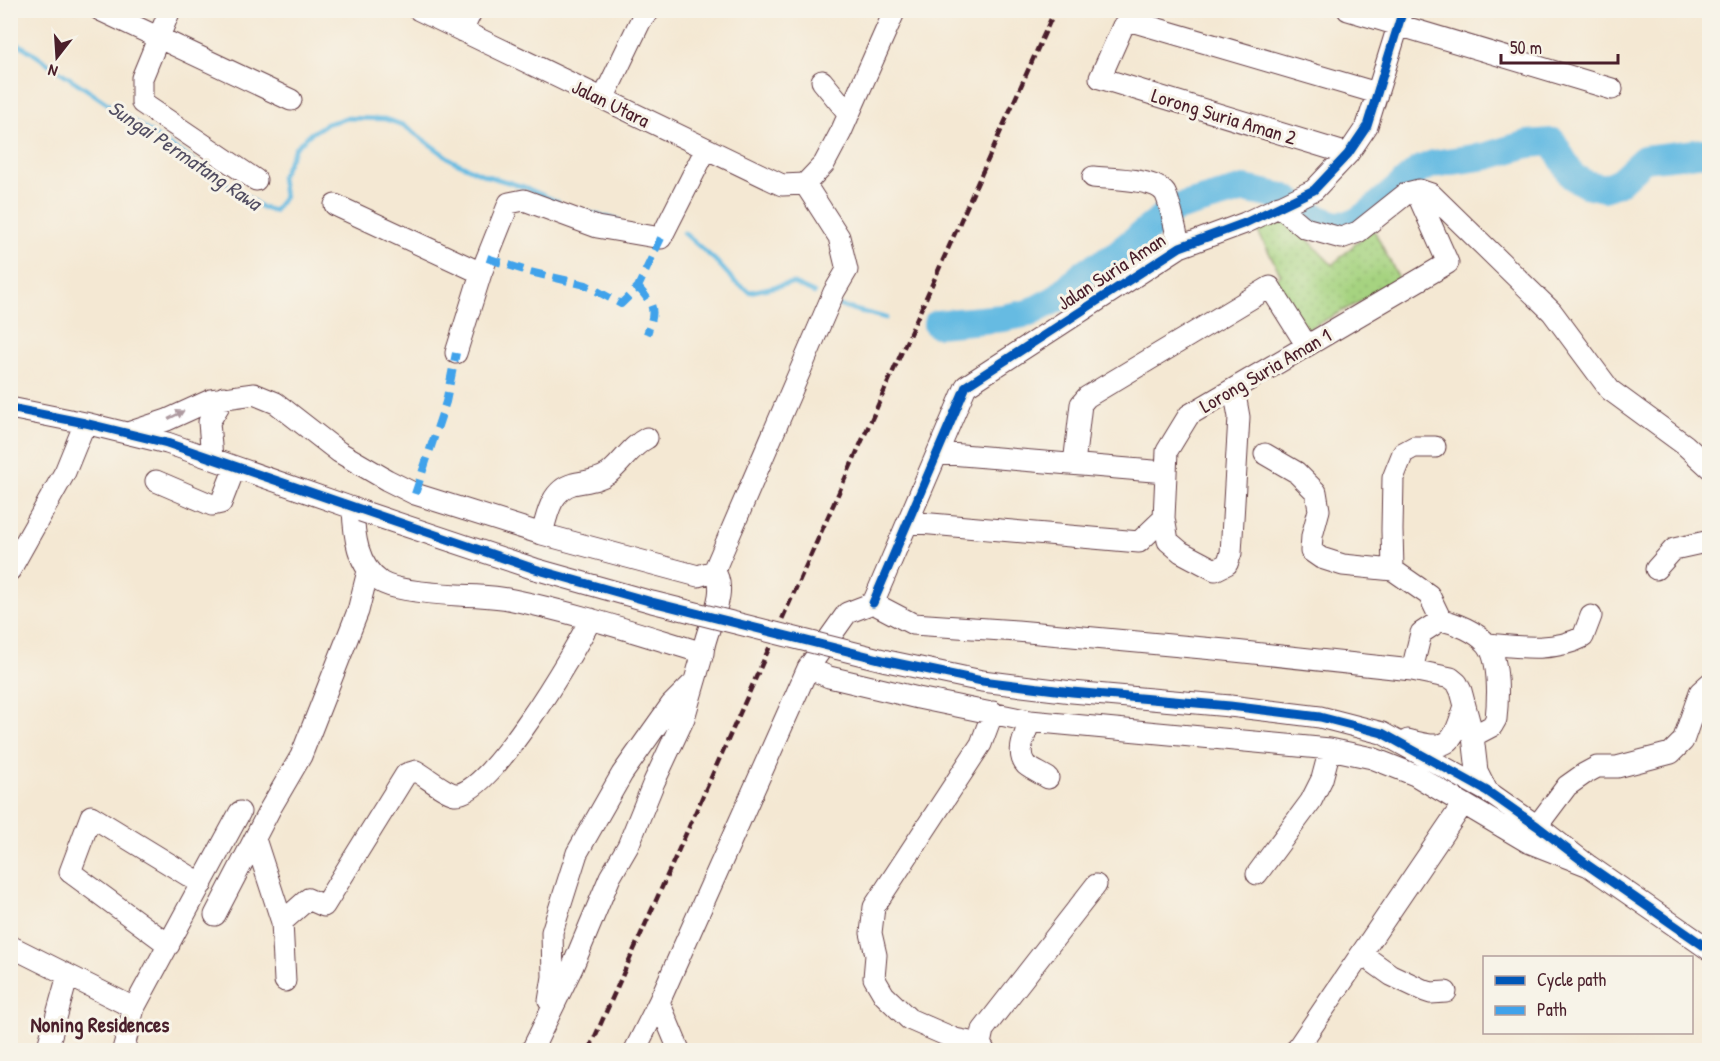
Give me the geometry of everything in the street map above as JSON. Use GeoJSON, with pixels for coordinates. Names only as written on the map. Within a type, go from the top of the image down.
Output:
{"type":"FeatureCollection","features":[{"type":"Feature","properties":{"kind":"street"},"geometry":{"type":"LineString","coordinates":[[100,10],[291,100]]}},
{"type":"Feature","properties":{"kind":"street"},"geometry":{"type":"LineString","coordinates":[[170,10],[142,78],[142,104],[256,180]]}},
{"type":"Feature","properties":{"kind":"street","name":"Jalan Utara"},"geometry":{"type":"LineString","coordinates":[[419,10],[782,185],[805,183]]}},
{"type":"Feature","properties":{"kind":"street"},"geometry":{"type":"LineString","coordinates":[[462,31],[472,10]]}},
{"type":"Feature","properties":{"kind":"street"},"geometry":{"type":"LineString","coordinates":[[603,99],[641,20],[650,10]]}},
{"type":"Feature","properties":{"kind":"street"},"geometry":{"type":"LineString","coordinates":[[128,433],[167,420],[211,400],[254,394],[276,403],[339,452],[415,494],[542,534],[698,576],[714,571],[834,292],[848,270],[839,237],[805,183],[824,164],[895,10]]}},
{"type":"Feature","properties":{"kind":"street"},"geometry":{"type":"LineString","coordinates":[[1348,10],[1400,18],[1612,89]]}},
{"type":"Feature","properties":{"kind":"street","name":"Jalan Suria Aman"},"geometry":{"type":"LineString","coordinates":[[873,603],[966,386],[1180,248],[1245,223],[1314,190],[1348,154],[1367,126],[1400,18]]}},
{"type":"Feature","properties":{"kind":"street","name":"Lorong Suria Aman 2"},"geometry":{"type":"LineString","coordinates":[[1348,154],[1100,78],[1123,26],[1131,21],[1377,93]]}},
{"type":"Feature","properties":{"kind":"street"},"geometry":{"type":"LineString","coordinates":[[822,81],[849,114]]}},
{"type":"Feature","properties":{"kind":"street"},"geometry":{"type":"LineString","coordinates":[[456,353],[481,273],[509,203],[524,200],[597,227],[661,238],[705,148]]}},
{"type":"Feature","properties":{"kind":"street"},"geometry":{"type":"LineString","coordinates":[[1093,177],[1159,186],[1168,204],[1180,248]]}},
{"type":"Feature","properties":{"kind":"street"},"geometry":{"type":"LineString","coordinates":[[1279,206],[1305,228],[1341,238],[1358,232],[1407,193],[1419,190],[1431,195],[1552,312],[1610,390],[1685,445],[1710,468]]}},
{"type":"Feature","properties":{"kind":"street","name":"Lorong Suria Aman 1"},"geometry":{"type":"LineString","coordinates":[[1234,389],[1239,417],[1232,553],[1227,564],[1215,570],[1181,552],[1168,541],[1164,518],[1167,451],[1189,415],[1448,263],[1416,191]]}},
{"type":"Feature","properties":{"kind":"street"},"geometry":{"type":"LineString","coordinates":[[335,205],[481,273]]}},
{"type":"Feature","properties":{"kind":"street"},"geometry":{"type":"LineString","coordinates":[[1074,464],[1081,404],[1087,397],[1270,287],[1307,346]]}},
{"type":"Feature","properties":{"kind":"street"},"geometry":{"type":"LineString","coordinates":[[212,458],[209,422],[224,397]]}},
{"type":"Feature","properties":{"kind":"street"},"geometry":{"type":"LineString","coordinates":[[10,408],[128,433],[212,458],[357,510],[535,569],[652,602],[887,661],[993,682],[1320,717],[1418,743],[1442,746],[1455,737],[1466,705]]}},
{"type":"Feature","properties":{"kind":"street"},"geometry":{"type":"LineString","coordinates":[[10,570],[65,472],[85,423]]}},
{"type":"Feature","properties":{"kind":"street"},"geometry":{"type":"LineString","coordinates":[[542,534],[550,506],[560,491],[571,484],[601,478],[611,471],[636,443],[647,438]]}},
{"type":"Feature","properties":{"kind":"street"},"geometry":{"type":"LineString","coordinates":[[1394,570],[1393,478],[1403,453],[1414,447],[1435,447]]}},
{"type":"Feature","properties":{"kind":"street"},"geometry":{"type":"LineString","coordinates":[[938,453],[1165,472]]}},
{"type":"Feature","properties":{"kind":"street"},"geometry":{"type":"LineString","coordinates":[[1265,454],[1296,472],[1316,492],[1319,510],[1312,536],[1311,551],[1321,558],[1343,565],[1394,570],[1429,595],[1441,620]]}},
{"type":"Feature","properties":{"kind":"street"},"geometry":{"type":"LineString","coordinates":[[156,481],[212,505],[220,503],[236,467]]}},
{"type":"Feature","properties":{"kind":"street"},"geometry":{"type":"LineString","coordinates":[[357,510],[355,536],[368,571],[383,584],[422,592],[511,599],[703,653]]}},
{"type":"Feature","properties":{"kind":"street"},"geometry":{"type":"LineString","coordinates":[[908,522],[1139,542],[1164,518]]}},
{"type":"Feature","properties":{"kind":"street"},"geometry":{"type":"LineString","coordinates":[[1656,569],[1674,549],[1710,541]]}},
{"type":"Feature","properties":{"kind":"street"},"geometry":{"type":"LineString","coordinates":[[215,915],[270,809],[301,756],[358,611],[368,571]]}},
{"type":"Feature","properties":{"kind":"street"},"geometry":{"type":"LineString","coordinates":[[532,1050],[572,968],[610,877],[628,846],[654,782],[684,718],[720,593],[714,571]]}},
{"type":"Feature","properties":{"kind":"street"},"geometry":{"type":"LineString","coordinates":[[635,1050],[659,1002],[808,668],[847,614],[873,603],[913,624],[1213,649],[1412,670],[1451,678],[1457,682],[1466,705],[1473,736],[1477,771],[1487,791]]}},
{"type":"Feature","properties":{"kind":"street"},"geometry":{"type":"LineString","coordinates":[[1412,670],[1420,633],[1441,620],[1459,623],[1488,644],[1530,647],[1568,645],[1583,637],[1591,615]]}},
{"type":"Feature","properties":{"kind":"street"},"geometry":{"type":"LineString","coordinates":[[282,922],[308,899],[324,906],[406,774],[416,771],[453,794],[465,793],[475,785],[523,732],[572,655],[591,620]]}},
{"type":"Feature","properties":{"kind":"street"},"geometry":{"type":"LineString","coordinates":[[1473,736],[1491,726],[1496,719],[1496,668],[1488,644]]}},
{"type":"Feature","properties":{"kind":"street"},"geometry":{"type":"LineString","coordinates":[[808,668],[829,676],[918,699],[1030,721],[1330,749],[1372,758],[1415,775],[1528,842],[1589,866]]}},
{"type":"Feature","properties":{"kind":"street"},"geometry":{"type":"LineString","coordinates":[[1537,826],[1567,786],[1584,774],[1597,767],[1617,767],[1671,753],[1683,741],[1701,692],[1710,682]]}},
{"type":"Feature","properties":{"kind":"street"},"geometry":{"type":"LineString","coordinates":[[546,1020],[553,977],[552,932],[577,853],[622,774],[671,705],[694,683]]}},
{"type":"Feature","properties":{"kind":"street"},"geometry":{"type":"LineString","coordinates":[[993,712],[981,744],[874,907],[872,933],[876,955],[874,978],[884,995],[909,1019],[955,1039],[982,1047],[982,1030],[1096,885]]}},
{"type":"Feature","properties":{"kind":"street"},"geometry":{"type":"LineString","coordinates":[[1030,721],[1022,744],[1022,757],[1026,765],[1048,778]]}},
{"type":"Feature","properties":{"kind":"street"},"geometry":{"type":"LineString","coordinates":[[1382,733],[1487,791],[1589,866],[1710,950]]}},
{"type":"Feature","properties":{"kind":"street"},"geometry":{"type":"LineString","coordinates":[[1257,873],[1311,801],[1322,779],[1330,749]]}},
{"type":"Feature","properties":{"kind":"street"},"geometry":{"type":"LineString","coordinates":[[1296,1050],[1363,955],[1463,804]]}},
{"type":"Feature","properties":{"kind":"street"},"geometry":{"type":"LineString","coordinates":[[123,1050],[134,1008],[240,812]]}},
{"type":"Feature","properties":{"kind":"street"},"geometry":{"type":"LineString","coordinates":[[169,945],[70,872],[91,816],[202,884]]}},
{"type":"Feature","properties":{"kind":"street"},"geometry":{"type":"LineString","coordinates":[[255,839],[282,922],[285,981]]}},
{"type":"Feature","properties":{"kind":"street"},"geometry":{"type":"LineString","coordinates":[[10,946],[134,1008]]}},
{"type":"Feature","properties":{"kind":"street"},"geometry":{"type":"LineString","coordinates":[[1363,955],[1391,975],[1425,991],[1446,992]]}},
{"type":"Feature","properties":{"kind":"street"},"geometry":{"type":"LineString","coordinates":[[47,1050],[68,975]]}},
{"type":"Feature","properties":{"kind":"street"},"geometry":{"type":"LineString","coordinates":[[659,1002],[679,1050]]}},
{"type":"Feature","properties":{"kind":"green space"},"geometry":{"type":"Polygon","coordinates":[[[1285,215],[1332,265],[1373,228],[1400,281],[1306,330],[1274,280],[1281,275],[1256,228],[1285,215]]]}},
{"type":"Feature","properties":{"kind":"waterway","name":"Sungai Permatang Rawa"},"geometry":{"type":"LineString","coordinates":[[10,38],[263,208],[274,211],[284,197],[281,177],[295,148],[310,134],[326,124],[347,118],[385,119],[403,125],[453,161],[558,202]]}},
{"type":"Feature","properties":{"kind":"waterway","name":"Sungai Permatang Rawa"},"geometry":{"type":"LineString","coordinates":[[937,324],[1003,318],[1029,313],[1056,299],[1083,273],[1112,258],[1173,209],[1244,189],[1283,197],[1319,219],[1336,225],[1353,224],[1419,170],[1433,164],[1487,156],[1528,144],[1553,142],[1572,176],[1586,184],[1604,188],[1619,182],[1644,159],[1705,152],[1710,154]]}},
{"type":"Feature","properties":{"kind":"waterway","name":"Sungai Permatang Rawa"},"geometry":{"type":"LineString","coordinates":[[585,212],[618,220]]}},
{"type":"Feature","properties":{"kind":"waterway","name":"Sungai Permatang Rawa"},"geometry":{"type":"LineString","coordinates":[[684,233],[716,261],[735,282],[750,292],[792,283],[814,293]]}},
{"type":"Feature","properties":{"kind":"waterway","name":"Sungai Permatang Rawa"},"geometry":{"type":"LineString","coordinates":[[840,306],[886,318]]}},
{"type":"Feature","properties":{"kind":"railway"},"geometry":{"type":"LineString","coordinates":[[589,1050],[1055,10]]}},
{"type":"Feature","properties":{"kind":"marked path"},"geometry":{"type":"LineString","coordinates":[[487,258],[530,272],[586,285],[621,304],[638,287],[661,238]]}},
{"type":"Feature","properties":{"kind":"marked path"},"geometry":{"type":"LineString","coordinates":[[638,287],[651,304],[653,313],[647,334]]}},
{"type":"Feature","properties":{"kind":"marked path"},"geometry":{"type":"LineString","coordinates":[[415,494],[446,402],[456,353]]}},
{"type":"Feature","properties":{"kind":"cycle path"},"geometry":{"type":"LineString","coordinates":[[873,603],[966,386],[1180,247],[1245,223],[1314,190],[1348,154],[1367,126],[1403,10]]}},
{"type":"Feature","properties":{"kind":"cycle path"},"geometry":{"type":"LineString","coordinates":[[10,408],[167,443],[535,569],[652,602],[887,661],[982,681],[1320,717],[1382,733],[1487,791],[1589,866],[1710,950]]}},
{"type":"Feature","properties":{"kind":"district","name":"Noning Residences"},"geometry":{"type":"Point","coordinates":[100,1024]}}]}
